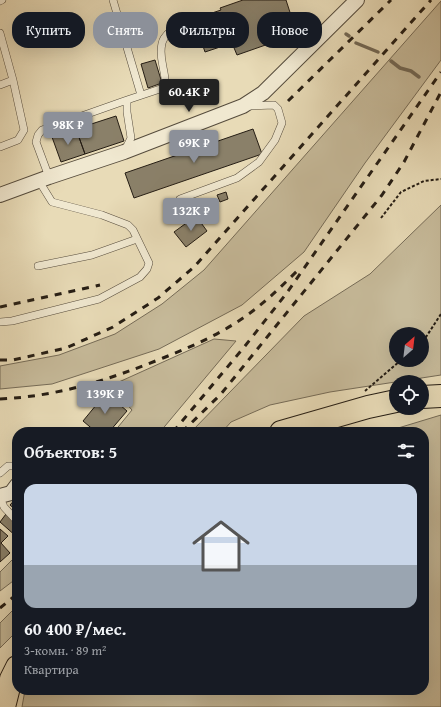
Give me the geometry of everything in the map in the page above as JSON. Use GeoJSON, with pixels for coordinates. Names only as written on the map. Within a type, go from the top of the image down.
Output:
{"type":"FeatureCollection","features":[{"type":"Feature","properties":{"kind":"main road"},"geometry":{"type":"LineString","coordinates":[[429,397],[441,396]]}},
{"type":"Feature","properties":{"kind":"main road"},"geometry":{"type":"LineString","coordinates":[[298,427],[389,402]]}},
{"type":"Feature","properties":{"kind":"main road"},"geometry":{"type":"LineString","coordinates":[[4,707],[12,678]]}},
{"type":"Feature","properties":{"kind":"street"},"geometry":{"type":"LineString","coordinates":[[0,196],[44,179],[124,152],[243,106],[263,93],[357,0]]}},
{"type":"Feature","properties":{"kind":"street"},"geometry":{"type":"LineString","coordinates":[[0,497],[12,492]]}},
{"type":"Feature","properties":{"kind":"lane"},"geometry":{"type":"LineString","coordinates":[[113,0],[141,95]]}},
{"type":"Feature","properties":{"kind":"lane"},"geometry":{"type":"LineString","coordinates":[[0,33],[14,80],[24,130],[18,140],[0,147]]}},
{"type":"Feature","properties":{"kind":"lane"},"geometry":{"type":"LineString","coordinates":[[0,322],[12,321],[99,299],[140,277],[147,270],[149,262],[133,230],[128,225],[102,215],[52,202],[44,179],[36,142],[38,135],[42,130],[164,88],[160,49],[166,36]]}},
{"type":"Feature","properties":{"kind":"lane"},"geometry":{"type":"LineString","coordinates":[[0,84],[14,80]]}},
{"type":"Feature","properties":{"kind":"lane"},"geometry":{"type":"LineString","coordinates":[[124,152],[131,138],[127,112],[127,100]]}},
{"type":"Feature","properties":{"kind":"lane"},"geometry":{"type":"LineString","coordinates":[[180,199],[237,178],[259,162],[275,140],[282,123],[278,109],[274,105],[243,106]]}},
{"type":"Feature","properties":{"kind":"lane"},"geometry":{"type":"LineString","coordinates":[[38,266],[92,255],[137,239]]}},
{"type":"Feature","properties":{"kind":"lane"},"geometry":{"type":"LineString","coordinates":[[0,473],[8,466],[12,466]]}},
{"type":"Feature","properties":{"kind":"lane"},"geometry":{"type":"LineString","coordinates":[[0,497],[4,506],[12,515]]}},
{"type":"Feature","properties":{"kind":"path"},"geometry":{"type":"LineString","coordinates":[[381,218],[401,192],[424,181],[441,179]]}},
{"type":"Feature","properties":{"kind":"path"},"geometry":{"type":"LineString","coordinates":[[429,332],[441,314]]}},
{"type":"Feature","properties":{"kind":"path"},"geometry":{"type":"LineString","coordinates":[[361,393],[393,367]]}},
{"type":"Feature","properties":{"kind":"shaded area"},"geometry":{"type":"Polygon","coordinates":[[[441,1],[441,60],[365,163],[304,252],[242,305],[159,349],[52,384],[0,389],[0,366],[59,355],[115,334],[162,304],[204,270],[441,1]]]}},
{"type":"Feature","properties":{"kind":"shaded area"},"geometry":{"type":"Polygon","coordinates":[[[441,205],[441,375],[429,377],[429,375],[389,375],[389,383],[330,392],[270,405],[231,422],[226,427],[196,427],[304,316],[370,274],[441,205]]]}},
{"type":"Feature","properties":{"kind":"shaded area"},"geometry":{"type":"Polygon","coordinates":[[[214,339],[236,341],[164,427],[118,427],[132,410],[110,386],[214,339]]]}},
{"type":"Feature","properties":{"kind":"shaded area"},"geometry":{"type":"Polygon","coordinates":[[[441,415],[441,707],[22,707],[24,695],[429,695],[429,427],[401,427],[441,415]]]}},
{"type":"Feature","properties":{"kind":"shaded area"},"geometry":{"type":"Polygon","coordinates":[[[12,560],[12,582],[0,591],[0,572],[12,560]]]}},
{"type":"Feature","properties":{"kind":"shaded area"},"geometry":{"type":"Polygon","coordinates":[[[12,611],[12,636],[0,648],[0,623],[12,611]]]}},
{"type":"Feature","properties":{"kind":"building"},"geometry":{"type":"Polygon","coordinates":[[[243,0],[286,0],[290,12],[257,12],[257,48],[237,55],[234,48],[249,48],[249,12],[215,12],[221,10],[220,8],[243,0]]]}},
{"type":"Feature","properties":{"kind":"building"},"geometry":{"type":"Polygon","coordinates":[[[204,48],[217,48],[205,52],[204,48]]]}},
{"type":"Feature","properties":{"kind":"building"},"geometry":{"type":"Polygon","coordinates":[[[155,60],[162,83],[148,88],[141,64],[155,60]]]}},
{"type":"Feature","properties":{"kind":"building"},"geometry":{"type":"Polygon","coordinates":[[[116,116],[124,141],[85,154],[76,129],[116,116]]]}},
{"type":"Feature","properties":{"kind":"building"},"geometry":{"type":"Polygon","coordinates":[[[76,129],[85,154],[61,162],[52,137],[76,129]]]}},
{"type":"Feature","properties":{"kind":"building"},"geometry":{"type":"Polygon","coordinates":[[[253,129],[262,154],[134,198],[125,173],[253,129]]]}},
{"type":"Feature","properties":{"kind":"building"},"geometry":{"type":"Polygon","coordinates":[[[226,192],[228,199],[220,202],[217,195],[226,192]]]}},
{"type":"Feature","properties":{"kind":"building"},"geometry":{"type":"Polygon","coordinates":[[[196,216],[207,231],[186,247],[174,232],[196,216]]]}},
{"type":"Feature","properties":{"kind":"building"},"geometry":{"type":"Polygon","coordinates":[[[106,393],[127,411],[113,427],[90,427],[83,421],[106,393]]]}},
{"type":"Feature","properties":{"kind":"building"},"geometry":{"type":"Polygon","coordinates":[[[6,514],[12,519],[12,533],[0,522],[6,514]]]}},
{"type":"Feature","properties":{"kind":"building"},"geometry":{"type":"Polygon","coordinates":[[[0,529],[8,536],[1,543],[10,553],[0,562],[0,529]]]}},
{"type":"Feature","properties":{"kind":"waterway"},"geometry":{"type":"LineString","coordinates":[[356,43],[378,52]]}},
{"type":"Feature","properties":{"kind":"waterway"},"geometry":{"type":"LineString","coordinates":[[391,61],[400,68],[411,71],[419,77]]}},
{"type":"Feature","properties":{"kind":"railway"},"geometry":{"type":"LineString","coordinates":[[288,101],[391,0]]}},
{"type":"Feature","properties":{"kind":"railway"},"geometry":{"type":"LineString","coordinates":[[0,360],[13,360],[66,348],[113,327],[158,298],[194,267],[431,0]]}},
{"type":"Feature","properties":{"kind":"railway"},"geometry":{"type":"LineString","coordinates":[[177,427],[286,294],[441,72]]}},
{"type":"Feature","properties":{"kind":"railway"},"geometry":{"type":"LineString","coordinates":[[187,427],[221,394],[382,195],[404,162],[441,92]]}},
{"type":"Feature","properties":{"kind":"railway"},"geometry":{"type":"LineString","coordinates":[[0,399],[63,391],[83,386],[143,366],[201,342],[245,317],[283,285],[297,271]]}},
{"type":"Feature","properties":{"kind":"railway"},"geometry":{"type":"LineString","coordinates":[[0,307],[100,285]]}},
{"type":"Feature","properties":{"kind":"railway"},"geometry":{"type":"LineString","coordinates":[[0,608],[12,598]]}}]}
